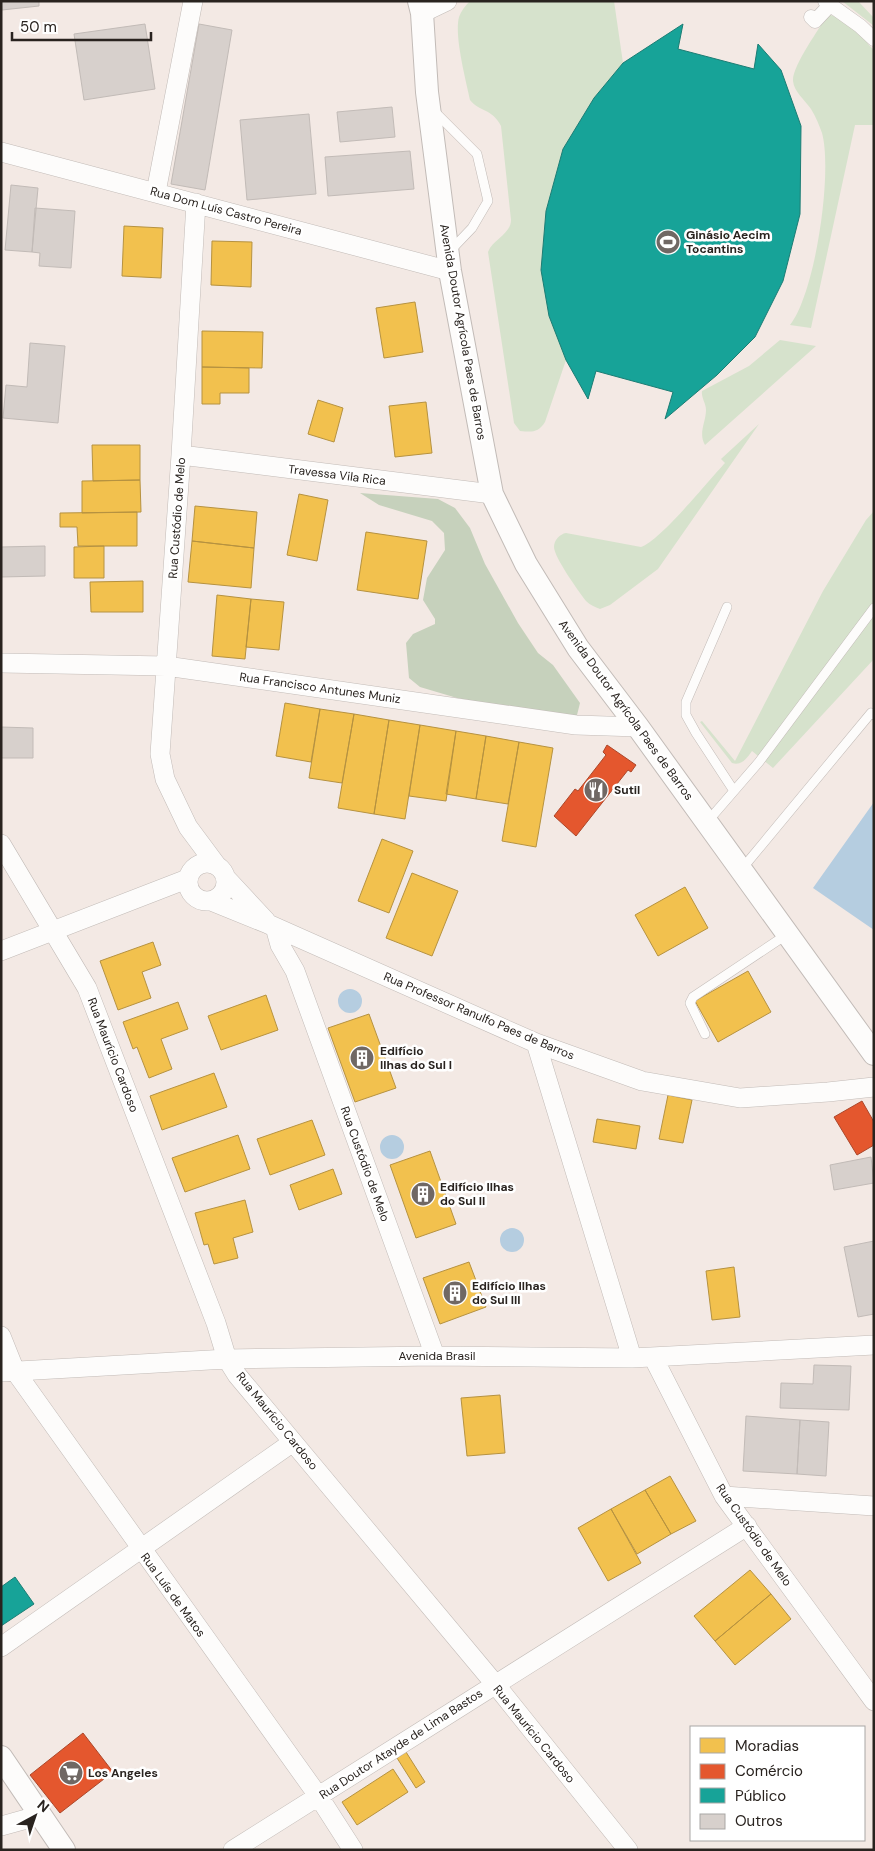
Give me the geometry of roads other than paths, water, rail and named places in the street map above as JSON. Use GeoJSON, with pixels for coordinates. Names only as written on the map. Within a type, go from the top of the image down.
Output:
{"type":"FeatureCollection","features":[{"type":"Feature","properties":{"kind":"street"},"geometry":{"type":"LineString","coordinates":[[156,192],[193,1]]}},
{"type":"Feature","properties":{"kind":"street"},"geometry":{"type":"LineString","coordinates":[[420,7],[447,1]]}},
{"type":"Feature","properties":{"kind":"street"},"geometry":{"type":"LineString","coordinates":[[811,17],[815,21],[828,3],[860,26],[874,39]]}},
{"type":"Feature","properties":{"kind":"street","name":"Avenida Doutor Agrícola Paes de Barros"},"geometry":{"type":"LineString","coordinates":[[420,7],[429,106],[449,262],[492,494],[526,564],[573,639],[874,1054]]}},
{"type":"Feature","properties":{"kind":"street","name":"Rua Dom Luís Castro Pereira"},"geometry":{"type":"LineString","coordinates":[[1,152],[196,203],[449,262]]}},
{"type":"Feature","properties":{"kind":"street","name":"Rua Custódio de Melo"},"geometry":{"type":"LineString","coordinates":[[196,203],[160,754],[165,779],[188,827],[222,872]]}},
{"type":"Feature","properties":{"kind":"street","name":"Travessa Vila Rica"},"geometry":{"type":"LineString","coordinates":[[181,455],[492,494]]}},
{"type":"Feature","properties":{"kind":"street","name":"Rua Francisco Antunes Muniz"},"geometry":{"type":"LineString","coordinates":[[1,663],[166,666],[576,725],[638,727]]}},
{"type":"Feature","properties":{"kind":"street","name":"Rua Custódio de Melo"},"geometry":{"type":"LineString","coordinates":[[188,827],[191,872]]}},
{"type":"Feature","properties":{"kind":"street","name":"Rua Maurício Cardoso"},"geometry":{"type":"LineString","coordinates":[[1,844],[87,988],[228,1359],[237,1375],[495,1684],[628,1850]]}},
{"type":"Feature","properties":{"kind":"street"},"geometry":{"type":"LineString","coordinates":[[1,951],[156,890],[191,872],[203,863],[210,863],[222,872],[226,886],[223,893],[218,898],[204,900],[191,893],[191,872]]}},
{"type":"Feature","properties":{"kind":"street","name":"Rua Professor Ranulfo Paes de Barros"},"geometry":{"type":"LineString","coordinates":[[222,872],[271,926]]}},
{"type":"Feature","properties":{"kind":"street","name":"Rua Professor Ranulfo Paes de Barros"},"geometry":{"type":"LineString","coordinates":[[156,890],[204,900],[271,926],[536,1043],[642,1081],[740,1098],[874,1087]]}},
{"type":"Feature","properties":{"kind":"street","name":"Rua Custódio de Melo"},"geometry":{"type":"LineString","coordinates":[[271,926],[295,971],[434,1356]]}},
{"type":"Feature","properties":{"kind":"street"},"geometry":{"type":"LineString","coordinates":[[295,971],[299,950],[304,940]]}},
{"type":"Feature","properties":{"kind":"street"},"geometry":{"type":"LineString","coordinates":[[536,1043],[632,1358]]}},
{"type":"Feature","properties":{"kind":"street","name":"Rua Luís de Matos"},"geometry":{"type":"LineString","coordinates":[[1,1336],[8,1372],[140,1549],[319,1797],[353,1850]]}},
{"type":"Feature","properties":{"kind":"street","name":"Avenida Brasil"},"geometry":{"type":"LineString","coordinates":[[8,1372],[228,1359],[434,1356],[632,1358],[874,1345]]}},
{"type":"Feature","properties":{"kind":"street","name":"Rua Custódio de Melo"},"geometry":{"type":"LineString","coordinates":[[653,1357],[724,1496],[874,1701]]}},
{"type":"Feature","properties":{"kind":"street"},"geometry":{"type":"LineString","coordinates":[[1,1647],[293,1442]]}},
{"type":"Feature","properties":{"kind":"street"},"geometry":{"type":"LineString","coordinates":[[724,1496],[874,1506]]}},
{"type":"Feature","properties":{"kind":"street","name":"Rua Doutor Atayde de Lima Bastos"},"geometry":{"type":"LineString","coordinates":[[234,1850],[747,1526]]}},
{"type":"Feature","properties":{"kind":"street"},"geometry":{"type":"LineString","coordinates":[[1,1758],[64,1850]]}},
{"type":"Feature","properties":{"kind":"street"},"geometry":{"type":"LineString","coordinates":[[1,1826],[41,1815]]}},
{"type":"Feature","properties":{"kind":"lane"},"geometry":{"type":"LineString","coordinates":[[429,106],[477,154],[488,201],[449,262]]}},
{"type":"Feature","properties":{"kind":"lane"},"geometry":{"type":"LineString","coordinates":[[727,607],[686,702],[686,715],[734,791]]}},
{"type":"Feature","properties":{"kind":"lane"},"geometry":{"type":"LineString","coordinates":[[706,823],[759,762],[874,608]]}},
{"type":"Feature","properties":{"kind":"lane"},"geometry":{"type":"LineString","coordinates":[[741,870],[871,713],[874,715]]}},
{"type":"Feature","properties":{"kind":"lane"},"geometry":{"type":"LineString","coordinates":[[705,1034],[690,1003],[693,997],[788,934]]}},
{"type":"Feature","properties":{"kind":"water"},"geometry":{"type":"Polygon","coordinates":[[[874,802],[874,930],[813,888],[874,802]]]}},
{"type":"Feature","properties":{"kind":"water"},"geometry":{"type":"Polygon","coordinates":[[[350,989],[359,992],[362,1001],[359,1010],[350,1013],[341,1010],[338,1001],[341,992],[350,989]]]}},
{"type":"Feature","properties":{"kind":"water"},"geometry":{"type":"Polygon","coordinates":[[[392,1135],[401,1138],[404,1147],[401,1156],[392,1159],[383,1156],[380,1147],[383,1138],[392,1135]]]}},
{"type":"Feature","properties":{"kind":"water"},"geometry":{"type":"Polygon","coordinates":[[[512,1228],[521,1231],[524,1240],[521,1249],[512,1252],[503,1249],[500,1240],[503,1231],[512,1228]]]}},
{"type":"Feature","properties":{"kind":"place","name":"Ginásio Aecim Tocantins"},"geometry":{"type":"Point","coordinates":[668,242]}},
{"type":"Feature","properties":{"kind":"place","name":"Sutil"},"geometry":{"type":"Point","coordinates":[596,790]}},
{"type":"Feature","properties":{"kind":"place","name":"Edifício Ilhas do Sul I"},"geometry":{"type":"Point","coordinates":[362,1058]}},
{"type":"Feature","properties":{"kind":"place","name":"Edifício Ilhas do Sul II"},"geometry":{"type":"Point","coordinates":[423,1194]}},
{"type":"Feature","properties":{"kind":"place","name":"Edifício Ilhas do Sul III"},"geometry":{"type":"Point","coordinates":[455,1293]}},
{"type":"Feature","properties":{"kind":"place","name":"Los Angeles"},"geometry":{"type":"Point","coordinates":[71,1773]}}]}
